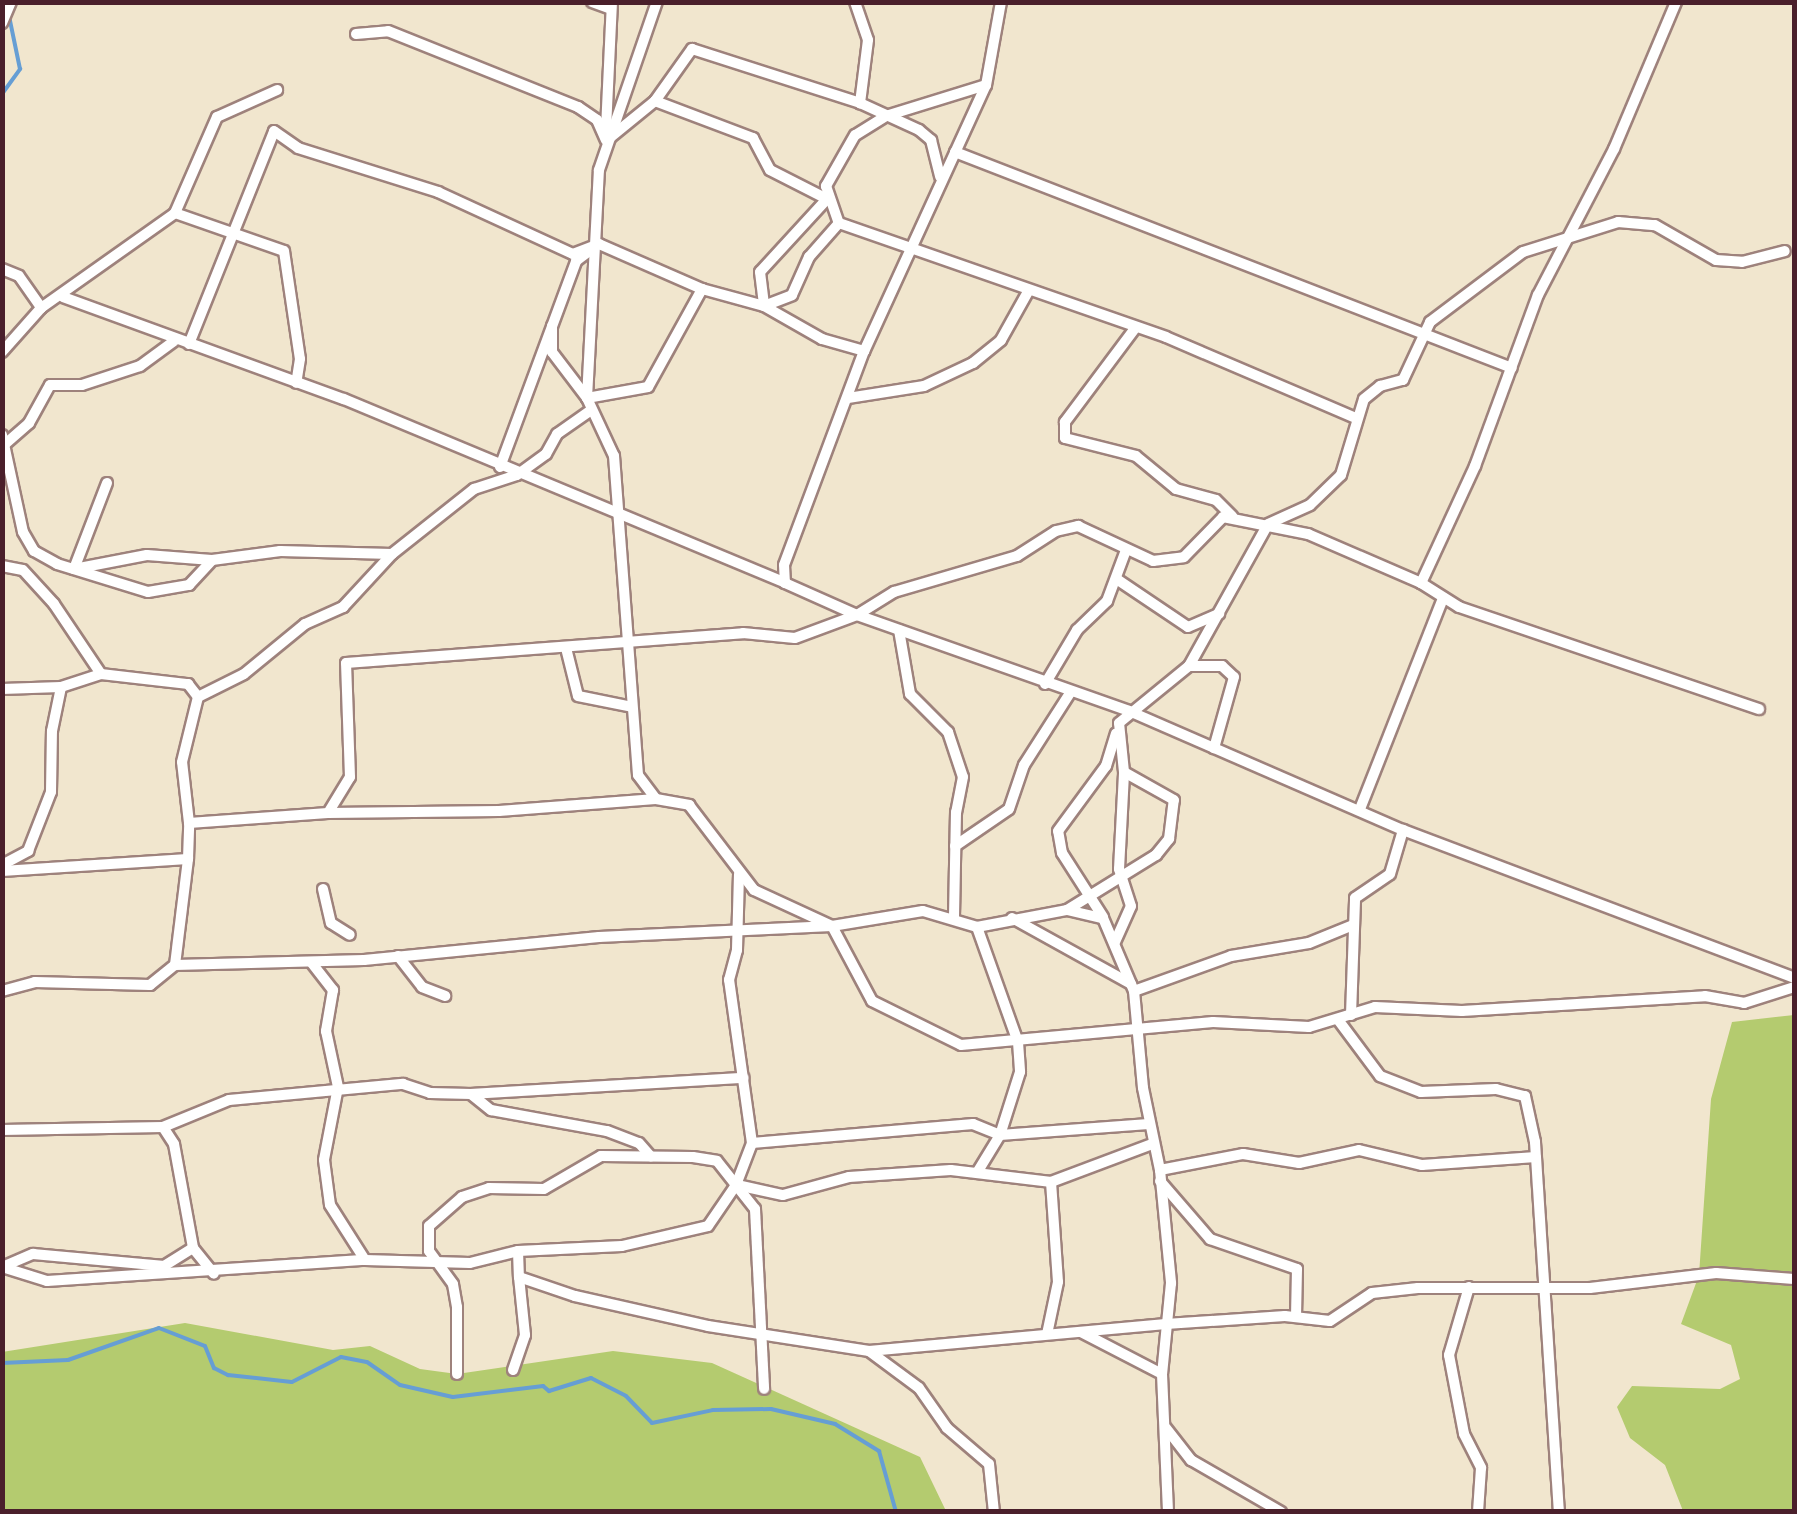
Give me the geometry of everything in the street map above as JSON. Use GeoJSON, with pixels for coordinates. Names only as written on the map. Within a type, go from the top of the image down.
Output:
{"type":"FeatureCollection","features":[{"type":"Feature","properties":{"kind":"street"},"geometry":{"type":"LineString","coordinates":[[2,24],[11,2]]}},
{"type":"Feature","properties":{"kind":"street"},"geometry":{"type":"LineString","coordinates":[[592,2],[612,6],[587,398],[590,412],[614,456],[638,776],[656,800]]}},
{"type":"Feature","properties":{"kind":"street"},"geometry":{"type":"LineString","coordinates":[[606,140],[657,2]]}},
{"type":"Feature","properties":{"kind":"street"},"geometry":{"type":"LineString","coordinates":[[854,2],[868,40],[860,103]]}},
{"type":"Feature","properties":{"kind":"street"},"geometry":{"type":"LineString","coordinates":[[786,583],[784,565],[864,352],[906,249],[986,84],[1002,2]]}},
{"type":"Feature","properties":{"kind":"street"},"geometry":{"type":"LineString","coordinates":[[1421,582],[1569,234],[1614,149],[1676,2]]}},
{"type":"Feature","properties":{"kind":"street"},"geometry":{"type":"LineString","coordinates":[[356,34],[388,31],[578,107],[597,120],[606,140]]}},
{"type":"Feature","properties":{"kind":"street"},"geometry":{"type":"LineString","coordinates":[[606,140],[655,101],[692,48],[860,103],[927,135],[940,177]]}},
{"type":"Feature","properties":{"kind":"street"},"geometry":{"type":"LineString","coordinates":[[764,306],[760,272],[827,199],[839,154],[886,116],[986,84]]}},
{"type":"Feature","properties":{"kind":"street"},"geometry":{"type":"LineString","coordinates":[[2,352],[41,308],[63,297],[175,213],[218,117],[277,90]]}},
{"type":"Feature","properties":{"kind":"street"},"geometry":{"type":"LineString","coordinates":[[655,101],[753,138],[770,170],[827,199],[839,223],[1136,327],[1354,417]]}},
{"type":"Feature","properties":{"kind":"street"},"geometry":{"type":"LineString","coordinates":[[189,344],[274,131],[298,148],[438,192],[573,254],[599,244],[702,289],[764,306],[822,339],[864,352]]}},
{"type":"Feature","properties":{"kind":"street"},"geometry":{"type":"LineString","coordinates":[[954,152],[1512,368]]}},
{"type":"Feature","properties":{"kind":"street"},"geometry":{"type":"LineString","coordinates":[[175,213],[230,236],[284,252],[300,359],[296,383]]}},
{"type":"Feature","properties":{"kind":"street"},"geometry":{"type":"LineString","coordinates":[[1168,1512],[1162,1374],[1170,1283],[1160,1176],[1149,1124],[1142,1029],[1133,988],[1115,942],[1062,853],[1058,831],[1106,766],[1116,733],[1129,710],[1189,666],[1268,524],[1310,505],[1341,475],[1354,417],[1373,390],[1403,380],[1423,335],[1442,311],[1503,264],[1569,234],[1639,220],[1716,260],[1742,262],[1785,250]]}},
{"type":"Feature","properties":{"kind":"street"},"geometry":{"type":"LineString","coordinates":[[764,306],[792,295],[809,258],[839,223]]}},
{"type":"Feature","properties":{"kind":"street"},"geometry":{"type":"LineString","coordinates":[[500,467],[576,261],[599,244]]}},
{"type":"Feature","properties":{"kind":"street"},"geometry":{"type":"LineString","coordinates":[[2,269],[19,276],[41,308]]}},
{"type":"Feature","properties":{"kind":"street"},"geometry":{"type":"LineString","coordinates":[[587,398],[648,387],[702,289]]}},
{"type":"Feature","properties":{"kind":"street"},"geometry":{"type":"LineString","coordinates":[[848,398],[924,386],[973,364],[1001,340],[1029,290]]}},
{"type":"Feature","properties":{"kind":"street"},"geometry":{"type":"LineString","coordinates":[[63,297],[296,383],[857,615],[1044,684],[1129,710],[1403,830],[1794,978]]}},
{"type":"Feature","properties":{"kind":"street"},"geometry":{"type":"LineString","coordinates":[[552,326],[552,352],[587,398]]}},
{"type":"Feature","properties":{"kind":"street"},"geometry":{"type":"LineString","coordinates":[[1136,327],[1065,422],[1065,438],[1136,456],[1176,489],[1216,500],[1232,516]]}},
{"type":"Feature","properties":{"kind":"street"},"geometry":{"type":"LineString","coordinates":[[174,341],[140,366],[82,385],[50,385],[28,424],[3,440],[23,532],[34,551],[74,569],[148,592],[188,584],[212,560]]}},
{"type":"Feature","properties":{"kind":"street"},"geometry":{"type":"LineString","coordinates":[[175,965],[188,859],[189,823],[182,762],[198,697],[244,674],[305,624],[343,606],[392,554],[474,489],[517,476],[546,454],[556,434],[590,412]]}},
{"type":"Feature","properties":{"kind":"street"},"geometry":{"type":"LineString","coordinates":[[74,569],[107,482]]}},
{"type":"Feature","properties":{"kind":"street"},"geometry":{"type":"LineString","coordinates":[[328,812],[350,778],[346,664],[630,646],[743,634],[795,638],[857,615],[894,592],[1017,556],[1067,528],[1086,528],[1153,562],[1172,561],[1184,557],[1213,522],[1232,516],[1268,524],[1421,582],[1443,598],[1536,636],[1667,673],[1758,709]]}},
{"type":"Feature","properties":{"kind":"street"},"geometry":{"type":"LineString","coordinates":[[1044,684],[1118,580],[1126,550]]}},
{"type":"Feature","properties":{"kind":"street"},"geometry":{"type":"LineString","coordinates":[[74,569],[147,554],[212,560],[280,551],[392,554]]}},
{"type":"Feature","properties":{"kind":"street"},"geometry":{"type":"LineString","coordinates":[[2,566],[23,570],[54,604],[101,674]]}},
{"type":"Feature","properties":{"kind":"street"},"geometry":{"type":"LineString","coordinates":[[1118,580],[1188,627],[1222,612]]}},
{"type":"Feature","properties":{"kind":"street"},"geometry":{"type":"LineString","coordinates":[[1360,809],[1443,598]]}},
{"type":"Feature","properties":{"kind":"street"},"geometry":{"type":"LineString","coordinates":[[899,630],[910,694],[948,732],[963,777],[954,847],[954,917]]}},
{"type":"Feature","properties":{"kind":"street"},"geometry":{"type":"LineString","coordinates":[[566,648],[578,696],[632,707]]}},
{"type":"Feature","properties":{"kind":"street"},"geometry":{"type":"LineString","coordinates":[[1189,666],[1222,666],[1234,678],[1214,748]]}},
{"type":"Feature","properties":{"kind":"street"},"geometry":{"type":"LineString","coordinates":[[2,689],[61,687],[101,674],[188,684],[198,697]]}},
{"type":"Feature","properties":{"kind":"street"},"geometry":{"type":"LineString","coordinates":[[2,868],[28,852],[51,792],[52,731],[61,687]]}},
{"type":"Feature","properties":{"kind":"street"},"geometry":{"type":"LineString","coordinates":[[954,847],[1010,809],[1024,766],[1070,693]]}},
{"type":"Feature","properties":{"kind":"street"},"geometry":{"type":"LineString","coordinates":[[1115,942],[1130,906],[1120,874],[1124,772],[1116,733]]}},
{"type":"Feature","properties":{"kind":"street"},"geometry":{"type":"LineString","coordinates":[[1067,910],[1086,892],[1156,854],[1169,840],[1176,810],[1174,800],[1124,772]]}},
{"type":"Feature","properties":{"kind":"street"},"geometry":{"type":"LineString","coordinates":[[189,823],[328,812],[462,812],[656,800],[698,810],[739,874],[776,904],[832,926],[861,987],[884,1010],[961,1045],[1213,1022],[1296,1028],[1338,1021],[1375,1007],[1462,1012],[1705,996],[1744,1003],[1794,987]]}},
{"type":"Feature","properties":{"kind":"street"},"geometry":{"type":"LineString","coordinates":[[1352,1015],[1355,898],[1390,874],[1403,830]]}},
{"type":"Feature","properties":{"kind":"street"},"geometry":{"type":"LineString","coordinates":[[2,868],[188,859]]}},
{"type":"Feature","properties":{"kind":"street"},"geometry":{"type":"LineString","coordinates":[[192,1248],[164,1266],[32,1254],[2,1267],[48,1282],[214,1274],[366,1260],[470,1263],[518,1251],[622,1246],[708,1226],[736,1185],[752,1143],[729,980],[739,874]]}},
{"type":"Feature","properties":{"kind":"street"},"geometry":{"type":"LineString","coordinates":[[322,889],[331,924],[350,936]]}},
{"type":"Feature","properties":{"kind":"street"},"geometry":{"type":"LineString","coordinates":[[2,991],[35,982],[150,985],[175,965],[311,962],[832,926],[912,911],[954,917],[977,927],[1067,910],[1103,918]]}},
{"type":"Feature","properties":{"kind":"street"},"geometry":{"type":"LineString","coordinates":[[1012,918],[1133,988],[1245,952],[1309,943],[1353,925]]}},
{"type":"Feature","properties":{"kind":"street"},"geometry":{"type":"LineString","coordinates":[[977,927],[1018,1042],[1020,1072],[1000,1135],[978,1171]]}},
{"type":"Feature","properties":{"kind":"street"},"geometry":{"type":"LineString","coordinates":[[398,956],[422,987],[445,996]]}},
{"type":"Feature","properties":{"kind":"street"},"geometry":{"type":"LineString","coordinates":[[311,962],[333,990],[326,1031],[338,1087],[324,1160],[330,1205],[366,1260]]}},
{"type":"Feature","properties":{"kind":"street"},"geometry":{"type":"LineString","coordinates":[[1338,1021],[1380,1076],[1421,1092],[1496,1090],[1524,1096],[1536,1156],[1559,1512]]}},
{"type":"Feature","properties":{"kind":"street"},"geometry":{"type":"LineString","coordinates":[[2,1130],[163,1127],[229,1100],[338,1087],[403,1084],[430,1093],[471,1094],[744,1078]]}},
{"type":"Feature","properties":{"kind":"street"},"geometry":{"type":"LineString","coordinates":[[471,1094],[492,1110],[607,1131],[639,1143],[651,1157]]}},
{"type":"Feature","properties":{"kind":"street"},"geometry":{"type":"LineString","coordinates":[[752,1143],[973,1124],[1000,1135],[1149,1124]]}},
{"type":"Feature","properties":{"kind":"street"},"geometry":{"type":"LineString","coordinates":[[163,1127],[174,1144],[192,1248],[214,1274]]}},
{"type":"Feature","properties":{"kind":"street"},"geometry":{"type":"LineString","coordinates":[[736,1185],[783,1195],[849,1178],[978,1171],[1051,1182],[1152,1144]]}},
{"type":"Feature","properties":{"kind":"street"},"geometry":{"type":"LineString","coordinates":[[1160,1176],[1244,1154],[1299,1163],[1360,1150],[1422,1165],[1536,1156]]}},
{"type":"Feature","properties":{"kind":"street"},"geometry":{"type":"LineString","coordinates":[[457,1374],[453,1284],[433,1262],[430,1226],[462,1197],[490,1188],[544,1189],[601,1156],[651,1157],[717,1161],[755,1209],[764,1389]]}},
{"type":"Feature","properties":{"kind":"street"},"geometry":{"type":"LineString","coordinates":[[1160,1176],[1210,1238],[1297,1269],[1296,1318]]}},
{"type":"Feature","properties":{"kind":"street"},"geometry":{"type":"LineString","coordinates":[[1047,1334],[1058,1282],[1051,1182]]}},
{"type":"Feature","properties":{"kind":"street"},"geometry":{"type":"LineString","coordinates":[[513,1370],[525,1336],[518,1251]]}},
{"type":"Feature","properties":{"kind":"street"},"geometry":{"type":"LineString","coordinates":[[518,1276],[646,1315],[869,1350],[1166,1324],[1296,1318],[1330,1321],[1372,1292],[1544,1284],[1590,1288],[1716,1273],[1794,1279]]}},
{"type":"Feature","properties":{"kind":"street"},"geometry":{"type":"LineString","coordinates":[[1468,1286],[1449,1355],[1464,1434],[1482,1468],[1478,1512]]}},
{"type":"Feature","properties":{"kind":"street"},"geometry":{"type":"LineString","coordinates":[[1080,1331],[1162,1374]]}},
{"type":"Feature","properties":{"kind":"street"},"geometry":{"type":"LineString","coordinates":[[869,1350],[918,1388],[947,1428],[989,1464],[994,1512]]}},
{"type":"Feature","properties":{"kind":"street"},"geometry":{"type":"LineString","coordinates":[[1165,1426],[1191,1460],[1281,1512]]}},
{"type":"Feature","properties":{"kind":"green space"},"geometry":{"type":"Polygon","coordinates":[[[1794,1015],[1794,1511],[1683,1511],[1665,1465],[1630,1438],[1617,1407],[1632,1386],[1720,1389],[1740,1379],[1731,1345],[1681,1324],[1699,1275],[1711,1099],[1732,1022],[1794,1015]]]}},
{"type":"Feature","properties":{"kind":"green space"},"geometry":{"type":"Polygon","coordinates":[[[185,1323],[333,1350],[370,1346],[420,1369],[457,1374],[613,1351],[712,1363],[920,1457],[946,1511],[3,1511],[2,1352],[185,1323]]]}},
{"type":"Feature","properties":{"kind":"waterway"},"geometry":{"type":"LineString","coordinates":[[2,94],[20,69],[9,16]]}},
{"type":"Feature","properties":{"kind":"waterway"},"geometry":{"type":"LineString","coordinates":[[2,1363],[68,1360],[159,1328],[205,1346],[214,1368],[228,1375],[292,1382],[341,1357],[367,1362],[400,1385],[453,1397],[543,1386],[549,1391],[591,1378],[626,1396],[652,1423],[713,1410],[771,1409],[835,1424],[879,1451],[896,1512]]}}]}
